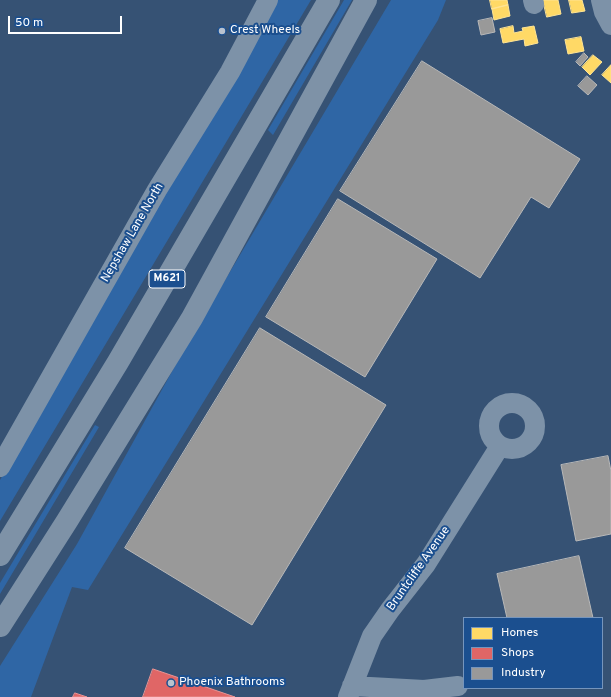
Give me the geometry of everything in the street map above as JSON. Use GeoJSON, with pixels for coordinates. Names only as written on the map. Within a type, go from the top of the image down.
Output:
{"type":"FeatureCollection","features":[{"type":"Feature","properties":{"kind":"highway","name":"M621"},"geometry":{"type":"LineString","coordinates":[[0,555],[118,362],[329,0]]}},
{"type":"Feature","properties":{"kind":"highway"},"geometry":{"type":"LineString","coordinates":[[0,626],[67,521],[192,318],[366,0]]}},
{"type":"Feature","properties":{"kind":"street","name":"Nepshaw Lane North"},"geometry":{"type":"LineString","coordinates":[[0,467],[158,190],[230,72],[268,0]]}},
{"type":"Feature","properties":{"kind":"street"},"geometry":{"type":"LineString","coordinates":[[601,0],[604,12],[611,25]]}},
{"type":"Feature","properties":{"kind":"street","name":"Bruntcliffe Avenue"},"geometry":{"type":"LineString","coordinates":[[350,691],[372,636],[390,610],[426,564],[500,446]]}},
{"type":"Feature","properties":{"kind":"street"},"geometry":{"type":"LineString","coordinates":[[350,691],[424,690],[458,686]]}},
{"type":"Feature","properties":{"kind":"shaded area"},"geometry":{"type":"Polygon","coordinates":[[[276,0],[311,0],[0,521],[0,480],[276,0]]]}},
{"type":"Feature","properties":{"kind":"shaded area"},"geometry":{"type":"Polygon","coordinates":[[[344,0],[352,0],[273,135],[268,130],[344,0]]]}},
{"type":"Feature","properties":{"kind":"shaded area"},"geometry":{"type":"Polygon","coordinates":[[[391,0],[446,0],[438,20],[88,590],[72,587],[31,697],[0,697],[0,666],[77,544],[186,346],[391,0]]]}},
{"type":"Feature","properties":{"kind":"shaded area"},"geometry":{"type":"Polygon","coordinates":[[[95,425],[99,427],[0,594],[0,583],[95,425]]]}},
{"type":"Feature","properties":{"kind":"building: Homes"},"geometry":{"type":"Polygon","coordinates":[[[490,0],[507,0],[508,5],[492,9],[490,0]]]}},
{"type":"Feature","properties":{"kind":"building: Homes"},"geometry":{"type":"Polygon","coordinates":[[[543,0],[558,0],[561,14],[547,17],[543,0]]]}},
{"type":"Feature","properties":{"kind":"building: Homes"},"geometry":{"type":"Polygon","coordinates":[[[569,0],[582,0],[585,11],[572,13],[569,0]]]}},
{"type":"Feature","properties":{"kind":"building: Homes"},"geometry":{"type":"Polygon","coordinates":[[[508,5],[510,16],[494,20],[492,9],[508,5]]]}},
{"type":"Feature","properties":{"kind":"building: Homes"},"geometry":{"type":"Polygon","coordinates":[[[513,26],[514,33],[523,31],[522,28],[534,26],[538,43],[525,46],[524,39],[503,43],[500,29],[513,26]]]}},
{"type":"Feature","properties":{"kind":"building: Homes"},"geometry":{"type":"Polygon","coordinates":[[[581,37],[584,51],[568,54],[565,40],[581,37]]]}},
{"type":"Feature","properties":{"kind":"building: Homes"},"geometry":{"type":"Polygon","coordinates":[[[593,55],[602,62],[590,75],[582,67],[593,55]]]}},
{"type":"Feature","properties":{"kind":"building: Homes"},"geometry":{"type":"Polygon","coordinates":[[[611,65],[611,83],[602,75],[611,65]]]}},
{"type":"Feature","properties":{"kind":"building: Shops","name":"Phoenix Bathrooms"},"geometry":{"type":"Polygon","coordinates":[[[153,669],[235,697],[143,697],[153,669]]]}},
{"type":"Feature","properties":{"kind":"building: Shops"},"geometry":{"type":"Polygon","coordinates":[[[75,693],[87,697],[73,697],[75,693]]]}},
{"type":"Feature","properties":{"kind":"building: Industry"},"geometry":{"type":"Polygon","coordinates":[[[492,18],[495,32],[481,35],[478,21],[492,18]]]}},
{"type":"Feature","properties":{"kind":"building: Industry"},"geometry":{"type":"Polygon","coordinates":[[[584,53],[588,57],[580,66],[576,62],[584,53]]]}},
{"type":"Feature","properties":{"kind":"building: Industry"},"geometry":{"type":"Polygon","coordinates":[[[422,61],[580,159],[549,208],[531,197],[480,278],[340,191],[422,61]]]}},
{"type":"Feature","properties":{"kind":"building: Industry"},"geometry":{"type":"Polygon","coordinates":[[[587,76],[597,85],[588,95],[578,86],[587,76]]]}},
{"type":"Feature","properties":{"kind":"building: Industry"},"geometry":{"type":"Polygon","coordinates":[[[338,199],[437,259],[365,377],[266,317],[338,199]]]}},
{"type":"Feature","properties":{"kind":"building: Industry"},"geometry":{"type":"Polygon","coordinates":[[[260,328],[386,405],[252,625],[125,548],[260,328]]]}},
{"type":"Feature","properties":{"kind":"building: Industry"},"geometry":{"type":"Polygon","coordinates":[[[608,456],[611,471],[611,534],[576,541],[561,465],[608,456]]]}},
{"type":"Feature","properties":{"kind":"building: Industry"},"geometry":{"type":"Polygon","coordinates":[[[579,556],[593,617],[507,617],[497,574],[579,556]]]}},
{"type":"Feature","properties":{"kind":"place","name":"Crest Wheels"},"geometry":{"type":"Point","coordinates":[222,31]}},
{"type":"Feature","properties":{"kind":"place","name":"Phoenix Bathrooms"},"geometry":{"type":"Point","coordinates":[171,683]}}]}
